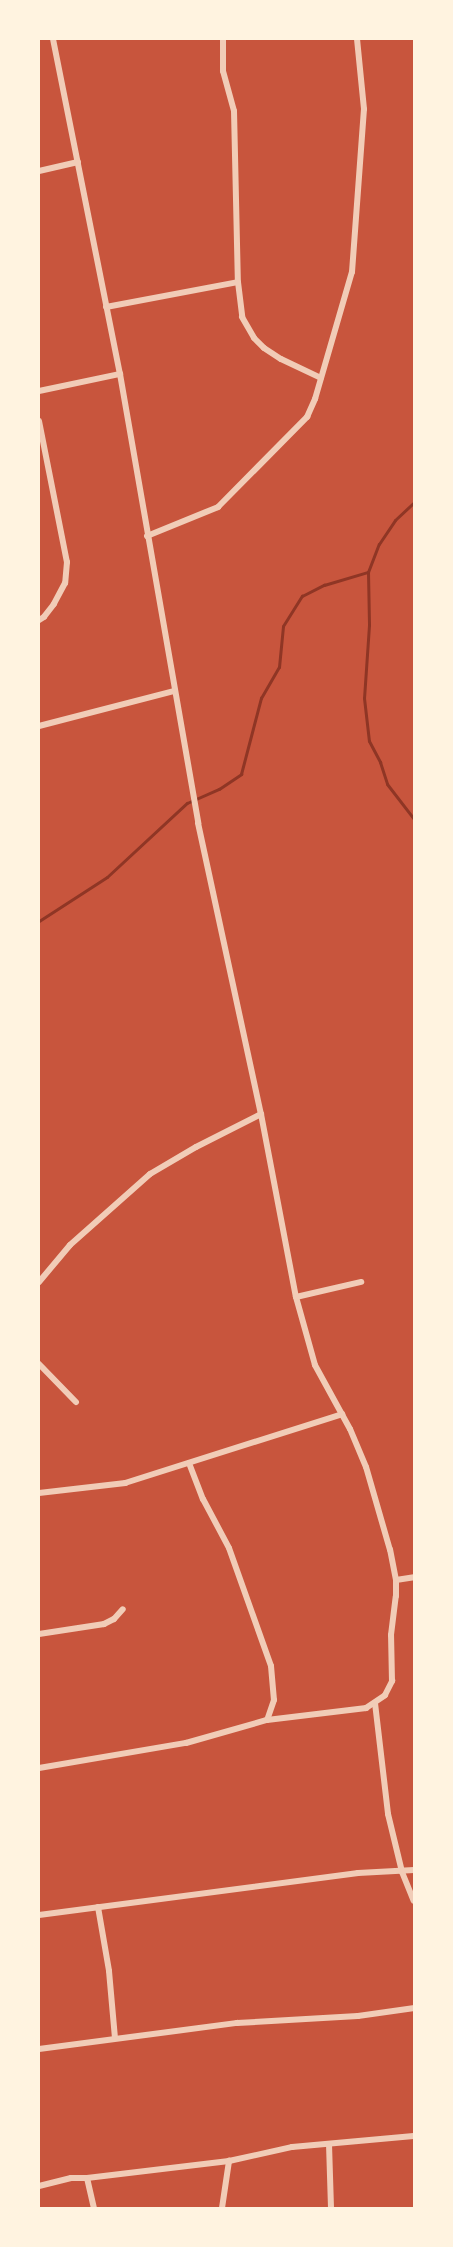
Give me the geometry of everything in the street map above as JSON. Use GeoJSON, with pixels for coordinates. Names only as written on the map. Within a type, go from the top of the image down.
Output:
{"type":"FeatureCollection","features":[{"type":"Feature","properties":{"kind":"street"},"geometry":{"type":"LineString","coordinates":[[39,1768],[186,1743],[267,1720],[366,1708],[385,1695],[392,1681],[391,1635],[396,1580],[371,1485],[342,1414],[315,1365],[296,1296],[261,1114],[198,823],[120,374],[53,39]]}},
{"type":"Feature","properties":{"kind":"street"},"geometry":{"type":"LineString","coordinates":[[222,39],[223,71],[234,111],[238,282],[242,317],[254,338],[281,359],[321,378]]}},
{"type":"Feature","properties":{"kind":"street"},"geometry":{"type":"LineString","coordinates":[[147,536],[218,507],[307,417],[321,378],[352,272],[364,109],[357,39]]}},
{"type":"Feature","properties":{"kind":"street"},"geometry":{"type":"LineString","coordinates":[[39,171],[78,162]]}},
{"type":"Feature","properties":{"kind":"street"},"geometry":{"type":"LineString","coordinates":[[106,307],[238,282]]}},
{"type":"Feature","properties":{"kind":"street"},"geometry":{"type":"LineString","coordinates":[[39,391],[120,374]]}},
{"type":"Feature","properties":{"kind":"street"},"geometry":{"type":"LineString","coordinates":[[39,421],[67,562],[65,583],[49,611],[39,620]]}},
{"type":"Feature","properties":{"kind":"street"},"geometry":{"type":"LineString","coordinates":[[39,726],[174,691]]}},
{"type":"Feature","properties":{"kind":"street"},"geometry":{"type":"LineString","coordinates":[[39,1282],[70,1245],[150,1174],[196,1147],[261,1114]]}},
{"type":"Feature","properties":{"kind":"street"},"geometry":{"type":"LineString","coordinates":[[296,1296],[361,1281]]}},
{"type":"Feature","properties":{"kind":"street"},"geometry":{"type":"LineString","coordinates":[[39,1364],[76,1402]]}},
{"type":"Feature","properties":{"kind":"street"},"geometry":{"type":"LineString","coordinates":[[39,1493],[125,1483],[342,1414]]}},
{"type":"Feature","properties":{"kind":"street"},"geometry":{"type":"LineString","coordinates":[[189,1463],[203,1499],[229,1548],[271,1666],[274,1700],[267,1720]]}},
{"type":"Feature","properties":{"kind":"street"},"geometry":{"type":"LineString","coordinates":[[396,1580],[414,1578]]}},
{"type":"Feature","properties":{"kind":"street"},"geometry":{"type":"LineString","coordinates":[[39,1634],[104,1624],[114,1619],[123,1609]]}},
{"type":"Feature","properties":{"kind":"street"},"geometry":{"type":"LineString","coordinates":[[375,1703],[388,1814],[402,1872],[414,1901]]}},
{"type":"Feature","properties":{"kind":"street"},"geometry":{"type":"LineString","coordinates":[[39,1916],[358,1873],[414,1870]]}},
{"type":"Feature","properties":{"kind":"street"},"geometry":{"type":"LineString","coordinates":[[98,1907],[109,1971],[115,2038]]}},
{"type":"Feature","properties":{"kind":"street"},"geometry":{"type":"LineString","coordinates":[[39,2049],[237,2023],[358,2016],[414,2008]]}},
{"type":"Feature","properties":{"kind":"street"},"geometry":{"type":"LineString","coordinates":[[39,2186],[70,2178],[87,2178],[229,2160],[292,2147],[414,2136]]}},
{"type":"Feature","properties":{"kind":"street"},"geometry":{"type":"LineString","coordinates":[[329,2144],[331,2208]]}},
{"type":"Feature","properties":{"kind":"street"},"geometry":{"type":"LineString","coordinates":[[222,2208],[229,2160]]}},
{"type":"Feature","properties":{"kind":"street"},"geometry":{"type":"LineString","coordinates":[[87,2178],[94,2208]]}},
{"type":"Feature","properties":{"kind":"waterway"},"geometry":{"type":"LineString","coordinates":[[39,921],[107,877],[187,803],[219,789],[241,774],[261,698],[279,667],[283,626],[302,596],[324,585],[368,572],[379,544],[395,520],[414,502]]}},
{"type":"Feature","properties":{"kind":"waterway"},"geometry":{"type":"LineString","coordinates":[[368,572],[369,625],[364,698],[369,741],[380,762],[387,784],[414,819]]}}]}
